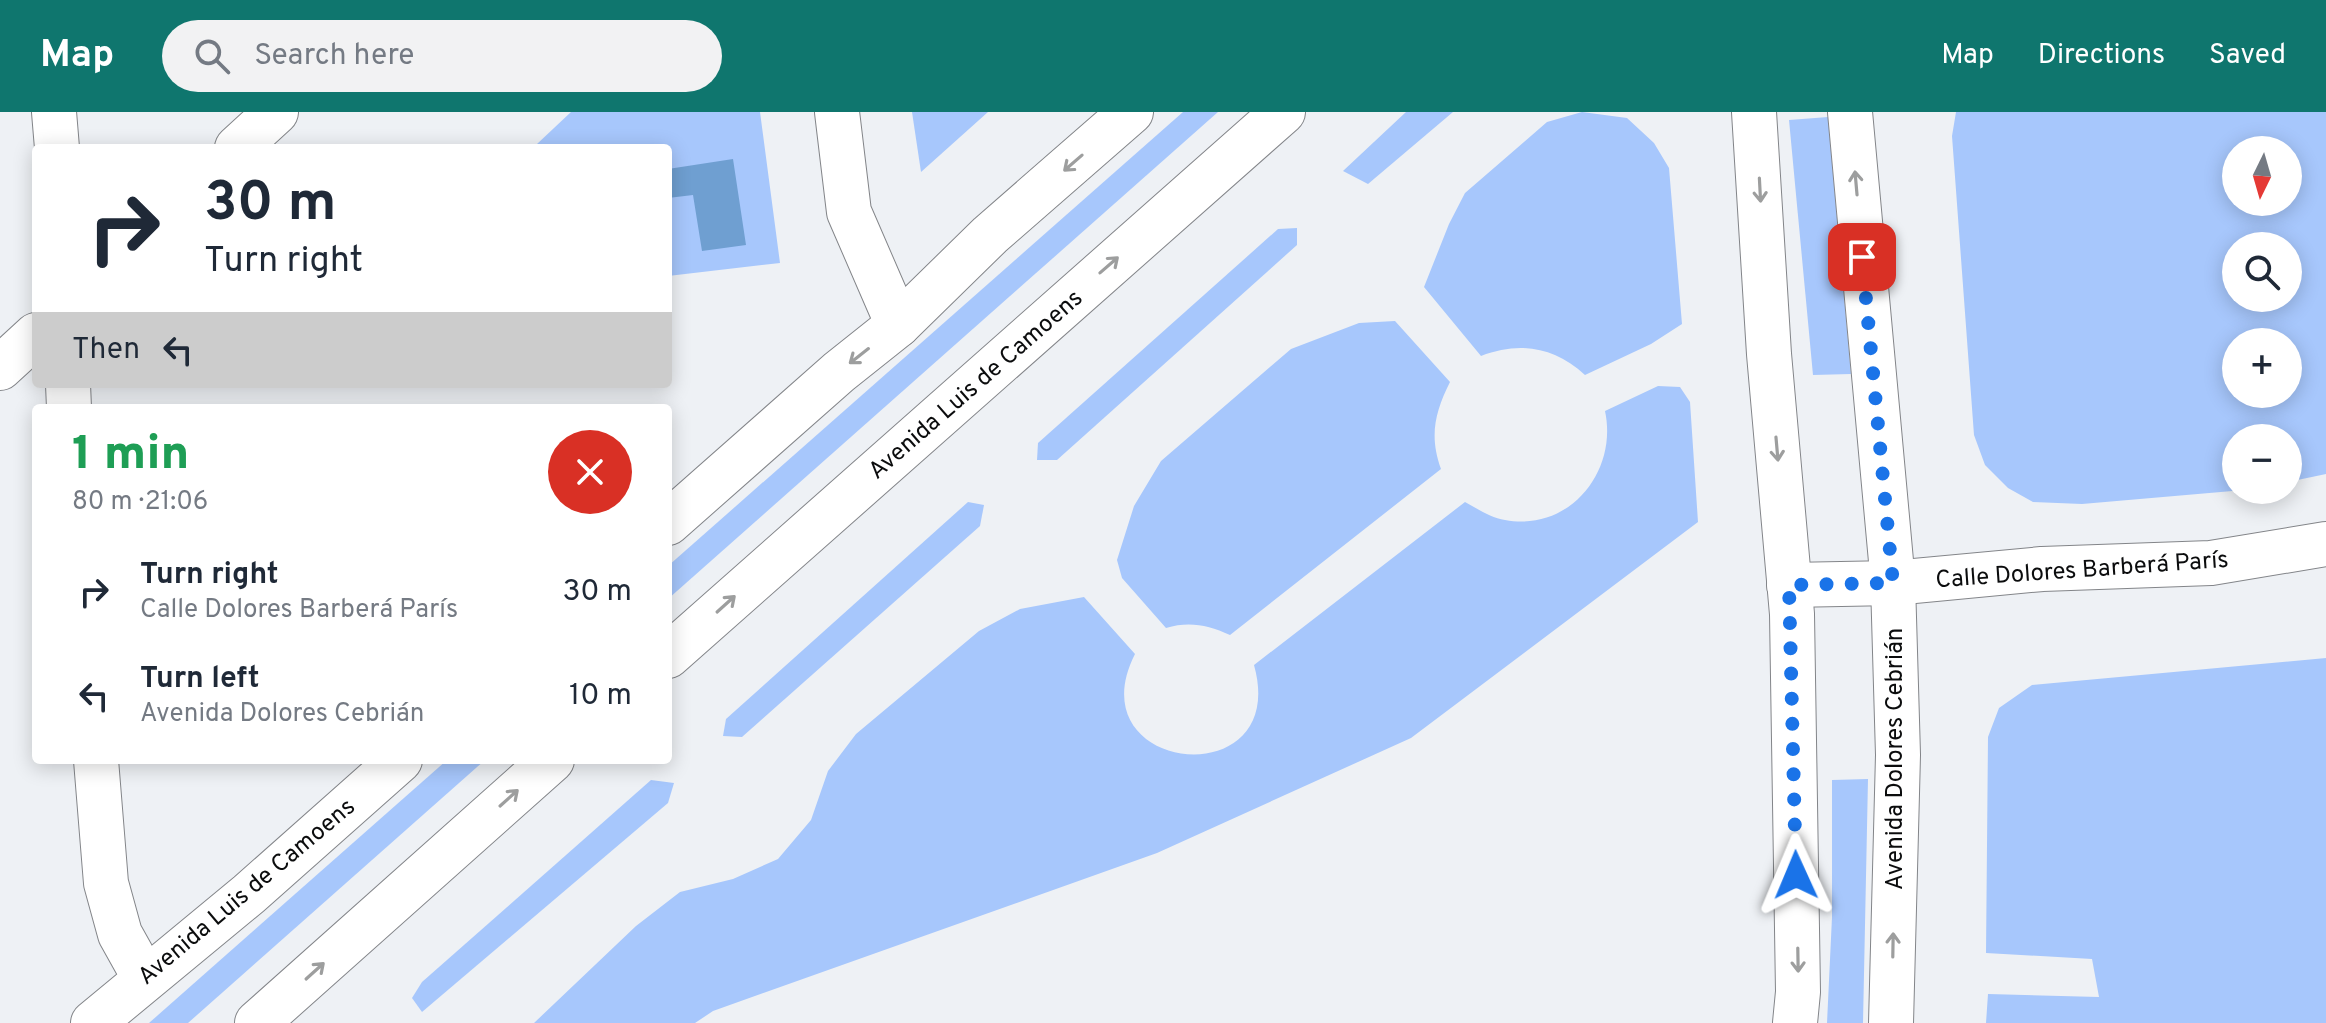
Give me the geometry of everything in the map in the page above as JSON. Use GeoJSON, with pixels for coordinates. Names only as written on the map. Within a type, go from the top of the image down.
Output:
{"type":"FeatureCollection","features":[{"type":"Feature","properties":{"kind":"street"},"geometry":{"type":"LineString","coordinates":[[54,112],[57,144]]}},
{"type":"Feature","properties":{"kind":"street"},"geometry":{"type":"LineString","coordinates":[[241,144],[276,112]]}},
{"type":"Feature","properties":{"kind":"street"},"geometry":{"type":"LineString","coordinates":[[837,112],[849,212],[898,325]]}},
{"type":"Feature","properties":{"kind":"street"},"geometry":{"type":"LineString","coordinates":[[672,519],[839,372],[898,325],[990,235],[1131,112]]}},
{"type":"Feature","properties":{"kind":"street","name":"Avenida Luis de Camoens"},"geometry":{"type":"LineString","coordinates":[[672,652],[1283,112]]}},
{"type":"Feature","properties":{"kind":"street"},"geometry":{"type":"LineString","coordinates":[[1754,112],[1769,354],[1789,585],[1798,961],[1795,1023]]}},
{"type":"Feature","properties":{"kind":"street","name":"Avenida Dolores Cebrián"},"geometry":{"type":"LineString","coordinates":[[1850,112],[1893,583],[1898,755],[1891,1023]]}},
{"type":"Feature","properties":{"kind":"street"},"geometry":{"type":"LineString","coordinates":[[0,368],[32,339]]}},
{"type":"Feature","properties":{"kind":"street","name":"Calle Dolores Barberá París"},"geometry":{"type":"LineString","coordinates":[[1789,585],[1893,583],[2042,569],[2211,563],[2326,544]]}},
{"type":"Feature","properties":{"kind":"street"},"geometry":{"type":"LineString","coordinates":[[96,764],[106,883],[120,934],[144,977]]}},
{"type":"Feature","properties":{"kind":"street","name":"Avenida Luis de Camoens"},"geometry":{"type":"LineString","coordinates":[[93,1023],[144,977],[249,894],[395,764]]}},
{"type":"Feature","properties":{"kind":"street"},"geometry":{"type":"LineString","coordinates":[[257,1023],[548,764]]}},
{"type":"Feature","properties":{"kind":"shaded area"},"geometry":{"type":"Polygon","coordinates":[[[571,112],[760,112],[780,263],[672,276],[672,144],[537,144],[571,112]]]}},
{"type":"Feature","properties":{"kind":"shaded area"},"geometry":{"type":"Polygon","coordinates":[[[912,112],[988,112],[921,172],[912,112]]]}},
{"type":"Feature","properties":{"kind":"shaded area"},"geometry":{"type":"Polygon","coordinates":[[[1183,112],[1218,112],[672,595],[672,562],[1183,112]]]}},
{"type":"Feature","properties":{"kind":"shaded area"},"geometry":{"type":"Polygon","coordinates":[[[1406,112],[1453,112],[1368,184],[1343,171],[1406,112]]]}},
{"type":"Feature","properties":{"kind":"shaded area"},"geometry":{"type":"Polygon","coordinates":[[[1582,112],[1627,118],[1654,143],[1669,168],[1682,324],[1651,344],[1585,375],[1561,358],[1536,349],[1509,349],[1481,356],[1424,287],[1449,224],[1465,193],[1547,122],[1582,112]]]}},
{"type":"Feature","properties":{"kind":"shaded area"},"geometry":{"type":"Polygon","coordinates":[[[1956,112],[2326,112],[2326,474],[2302,479],[2302,424],[2222,424],[2222,492],[2082,504],[2033,502],[2008,488],[1985,465],[1974,435],[1952,136],[1956,112]]]}},
{"type":"Feature","properties":{"kind":"shaded area"},"geometry":{"type":"Polygon","coordinates":[[[1828,117],[1851,374],[1813,375],[1789,120],[1828,117]]]}},
{"type":"Feature","properties":{"kind":"shaded area"},"geometry":{"type":"Polygon","coordinates":[[[733,159],[746,245],[702,251],[693,195],[672,198],[672,168],[733,159]]]}},
{"type":"Feature","properties":{"kind":"shaded area"},"geometry":{"type":"Polygon","coordinates":[[[1297,228],[1297,245],[1057,460],[1037,460],[1038,443],[1278,229],[1297,228]]]}},
{"type":"Feature","properties":{"kind":"shaded area"},"geometry":{"type":"Polygon","coordinates":[[[1395,321],[1450,382],[1435,424],[1435,446],[1441,469],[1230,635],[1198,625],[1166,628],[1122,578],[1117,560],[1134,506],[1161,461],[1291,349],[1359,323],[1395,321]]]}},
{"type":"Feature","properties":{"kind":"shaded area"},"geometry":{"type":"Polygon","coordinates":[[[1658,386],[1680,387],[1690,402],[1698,522],[1411,738],[1157,853],[713,1011],[695,1023],[534,1023],[636,926],[680,892],[733,879],[778,859],[811,820],[828,771],[856,734],[979,631],[1020,609],[1084,597],[1135,654],[1124,694],[1133,725],[1156,745],[1186,754],[1217,751],[1242,736],[1257,707],[1254,665],[1465,502],[1505,520],[1528,521],[1569,507],[1596,475],[1604,455],[1607,433],[1605,411],[1658,386]]]}},
{"type":"Feature","properties":{"kind":"shaded area"},"geometry":{"type":"Polygon","coordinates":[[[968,502],[984,505],[980,526],[742,737],[723,736],[726,719],[968,502]]]}},
{"type":"Feature","properties":{"kind":"shaded area"},"geometry":{"type":"Polygon","coordinates":[[[2326,658],[2326,1023],[1986,1023],[1988,994],[2099,997],[2092,959],[1986,953],[1988,737],[1999,708],[2032,685],[2326,658]]]}},
{"type":"Feature","properties":{"kind":"shaded area"},"geometry":{"type":"Polygon","coordinates":[[[442,764],[480,764],[188,1023],[149,1023],[442,764]]]}},
{"type":"Feature","properties":{"kind":"shaded area"},"geometry":{"type":"Polygon","coordinates":[[[1868,779],[1863,1023],[1827,1023],[1832,917],[1832,780],[1868,779]]]}},
{"type":"Feature","properties":{"kind":"shaded area"},"geometry":{"type":"Polygon","coordinates":[[[651,780],[674,783],[668,803],[422,1012],[412,998],[422,982],[651,780]]]}},
{"type":"Feature","properties":{"kind":"route"},"geometry":{"type":"LineString","coordinates":[[1796,875],[1789,585],[1893,583],[1862,257]]}}]}
